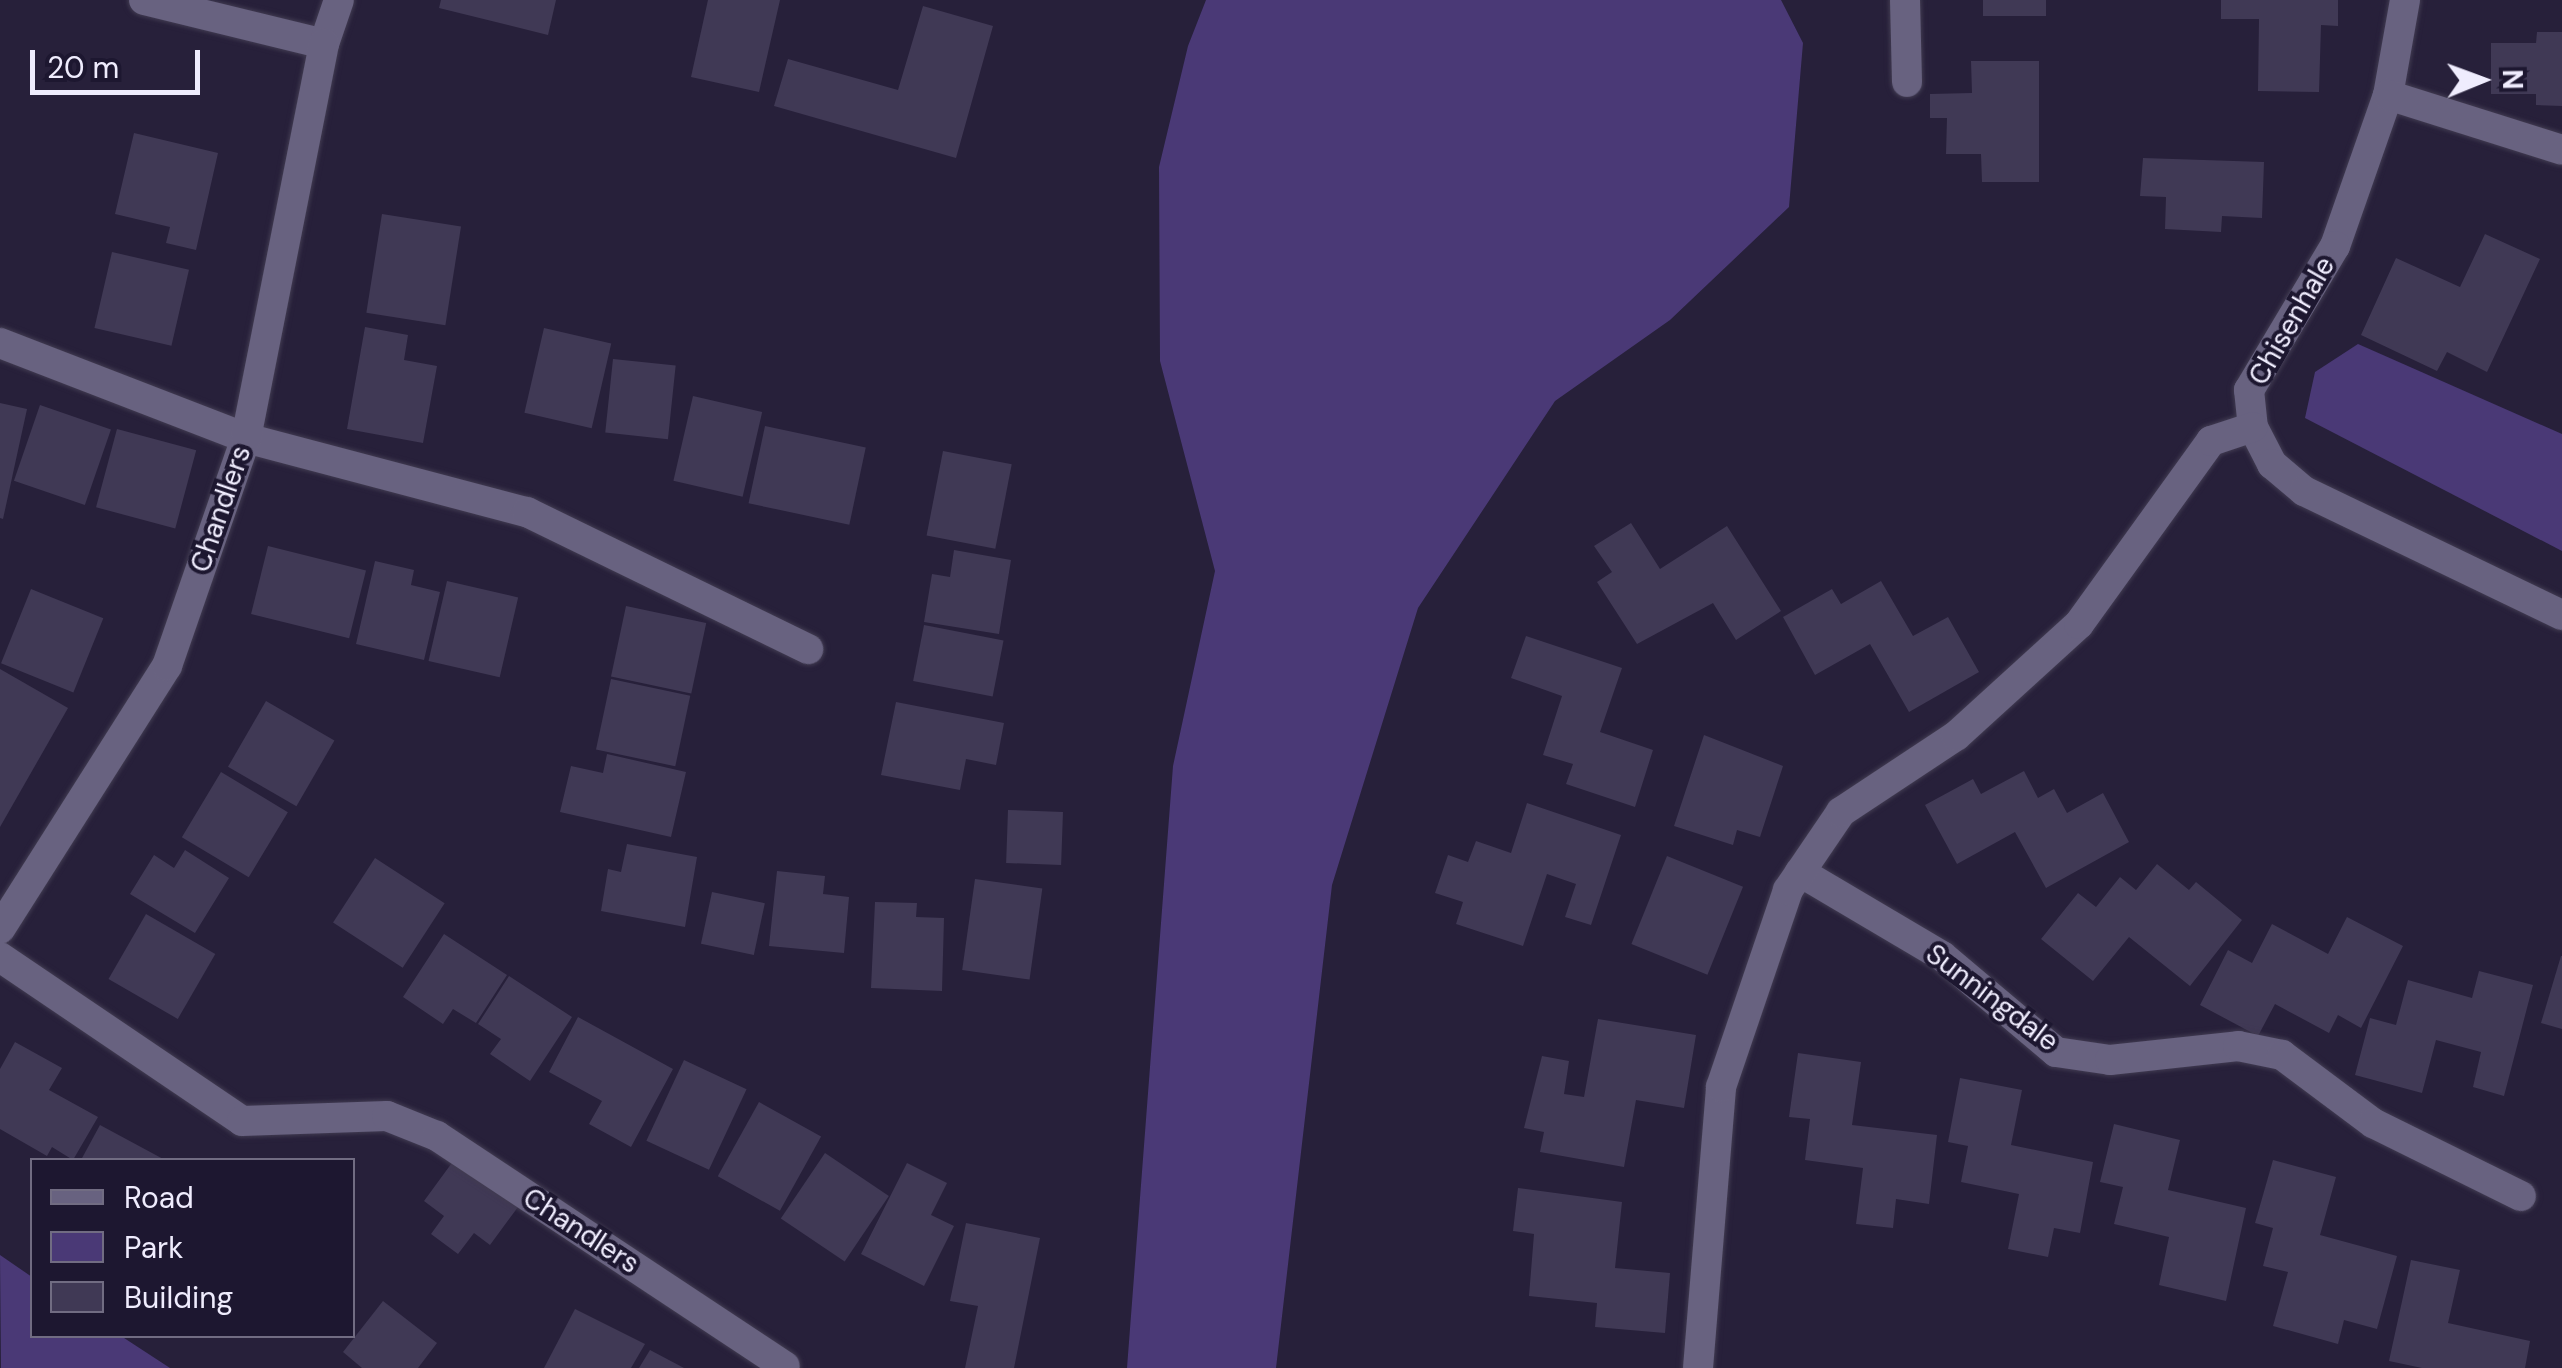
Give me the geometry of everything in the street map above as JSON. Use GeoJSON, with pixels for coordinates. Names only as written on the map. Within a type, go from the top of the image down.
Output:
{"type":"FeatureCollection","features":[{"type":"Feature","properties":{"kind":"street"},"geometry":{"type":"LineString","coordinates":[[144,0],[324,44]]}},
{"type":"Feature","properties":{"kind":"street","name":"Chandlers"},"geometry":{"type":"LineString","coordinates":[[0,929],[167,666],[246,438],[324,44],[339,0]]}},
{"type":"Feature","properties":{"kind":"street"},"geometry":{"type":"LineString","coordinates":[[1905,0],[1908,82]]}},
{"type":"Feature","properties":{"kind":"street","name":"Chisenhale"},"geometry":{"type":"LineString","coordinates":[[2405,0],[2388,95],[2335,246],[2249,390],[2252,427],[2272,464],[2304,491],[2562,614]]}},
{"type":"Feature","properties":{"kind":"street"},"geometry":{"type":"LineString","coordinates":[[2388,95],[2562,150]]}},
{"type":"Feature","properties":{"kind":"street"},"geometry":{"type":"LineString","coordinates":[[0,344],[246,438],[527,512],[808,650]]}},
{"type":"Feature","properties":{"kind":"street"},"geometry":{"type":"LineString","coordinates":[[1698,1368],[1721,1087],[1788,890],[1841,812],[1956,736],[2080,624],[2212,441],[2252,427]]}},
{"type":"Feature","properties":{"kind":"street","name":"Sunningdale"},"geometry":{"type":"LineString","coordinates":[[1800,872],[1942,956],[2056,1052],[2110,1060],[2238,1046],[2282,1055],[2373,1123],[2521,1196]]}},
{"type":"Feature","properties":{"kind":"street","name":"Chandlers"},"geometry":{"type":"LineString","coordinates":[[0,958],[242,1121],[387,1116],[438,1136],[785,1367]]}},
{"type":"Feature","properties":{"kind":"green space"},"geometry":{"type":"Polygon","coordinates":[[[1206,0],[1781,0],[1803,43],[1789,207],[1670,320],[1555,401],[1418,608],[1332,885],[1276,1368],[1127,1368],[1173,766],[1215,571],[1160,361],[1159,167],[1188,46],[1206,0]]]}},
{"type":"Feature","properties":{"kind":"green space"},"geometry":{"type":"Polygon","coordinates":[[[2358,344],[2562,434],[2562,551],[2305,418],[2315,372],[2358,344]]]}},
{"type":"Feature","properties":{"kind":"green space"},"geometry":{"type":"Polygon","coordinates":[[[0,1255],[30,1276],[30,1338],[124,1338],[170,1368],[1,1368],[0,1255]]]}},
{"type":"Feature","properties":{"kind":"building"},"geometry":{"type":"Polygon","coordinates":[[[441,0],[556,0],[548,35],[439,8],[441,0]]]}},
{"type":"Feature","properties":{"kind":"building"},"geometry":{"type":"Polygon","coordinates":[[[708,0],[780,0],[759,92],[691,77],[708,0]]]}},
{"type":"Feature","properties":{"kind":"building"},"geometry":{"type":"Polygon","coordinates":[[[1983,0],[2046,0],[2046,16],[1983,16],[1983,0]]]}},
{"type":"Feature","properties":{"kind":"building"},"geometry":{"type":"Polygon","coordinates":[[[2221,0],[2338,0],[2338,26],[2321,25],[2319,92],[2258,91],[2259,19],[2221,19],[2221,0]]]}},
{"type":"Feature","properties":{"kind":"building"},"geometry":{"type":"Polygon","coordinates":[[[923,6],[993,26],[956,158],[774,106],[788,59],[898,90],[923,6]]]}},
{"type":"Feature","properties":{"kind":"building"},"geometry":{"type":"Polygon","coordinates":[[[2537,32],[2562,32],[2562,106],[2536,105],[2536,94],[2491,94],[2491,43],[2536,43],[2537,32]]]}},
{"type":"Feature","properties":{"kind":"building"},"geometry":{"type":"Polygon","coordinates":[[[1971,61],[2039,61],[2039,182],[1982,182],[1981,154],[1946,154],[1947,118],[1930,118],[1930,94],[1972,93],[1971,61]]]}},
{"type":"Feature","properties":{"kind":"building"},"geometry":{"type":"Polygon","coordinates":[[[134,133],[218,153],[196,250],[166,243],[170,227],[115,214],[134,133]]]}},
{"type":"Feature","properties":{"kind":"building"},"geometry":{"type":"Polygon","coordinates":[[[2143,158],[2264,162],[2262,218],[2222,216],[2221,232],[2165,229],[2166,197],[2140,196],[2143,158]]]}},
{"type":"Feature","properties":{"kind":"building"},"geometry":{"type":"Polygon","coordinates":[[[382,214],[461,227],[445,325],[366,313],[382,214]]]}},
{"type":"Feature","properties":{"kind":"building"},"geometry":{"type":"Polygon","coordinates":[[[2485,234],[2540,259],[2487,372],[2447,352],[2437,371],[2361,335],[2396,258],[2460,287],[2485,234]]]}},
{"type":"Feature","properties":{"kind":"building"},"geometry":{"type":"Polygon","coordinates":[[[112,252],[189,270],[171,346],[94,328],[112,252]]]}},
{"type":"Feature","properties":{"kind":"building"},"geometry":{"type":"Polygon","coordinates":[[[365,327],[408,335],[404,360],[437,366],[423,443],[347,429],[365,327]]]}},
{"type":"Feature","properties":{"kind":"building"},"geometry":{"type":"Polygon","coordinates":[[[544,328],[611,344],[592,428],[524,413],[544,328]]]}},
{"type":"Feature","properties":{"kind":"building"},"geometry":{"type":"Polygon","coordinates":[[[613,359],[676,366],[668,439],[605,433],[613,359]]]}},
{"type":"Feature","properties":{"kind":"building"},"geometry":{"type":"Polygon","coordinates":[[[693,396],[762,412],[743,497],[673,481],[693,396]]]}},
{"type":"Feature","properties":{"kind":"building"},"geometry":{"type":"Polygon","coordinates":[[[0,403],[27,409],[3,519],[0,518],[0,403]]]}},
{"type":"Feature","properties":{"kind":"building"},"geometry":{"type":"Polygon","coordinates":[[[40,405],[111,429],[85,505],[14,481],[40,405]]]}},
{"type":"Feature","properties":{"kind":"building"},"geometry":{"type":"Polygon","coordinates":[[[765,426],[866,447],[849,525],[749,503],[765,426]]]}},
{"type":"Feature","properties":{"kind":"building"},"geometry":{"type":"Polygon","coordinates":[[[117,429],[196,450],[175,528],[96,507],[117,429]]]}},
{"type":"Feature","properties":{"kind":"building"},"geometry":{"type":"Polygon","coordinates":[[[943,451],[1012,464],[995,549],[927,535],[943,451]]]}},
{"type":"Feature","properties":{"kind":"building"},"geometry":{"type":"Polygon","coordinates":[[[1631,523],[1660,569],[1727,526],[1781,611],[1736,640],[1713,603],[1637,644],[1597,582],[1612,572],[1594,546],[1631,523]]]}},
{"type":"Feature","properties":{"kind":"building"},"geometry":{"type":"Polygon","coordinates":[[[268,546],[366,570],[349,638],[251,614],[268,546]]]}},
{"type":"Feature","properties":{"kind":"building"},"geometry":{"type":"Polygon","coordinates":[[[954,550],[1011,560],[999,634],[924,622],[932,574],[950,577],[954,550]]]}},
{"type":"Feature","properties":{"kind":"building"},"geometry":{"type":"Polygon","coordinates":[[[375,561],[414,570],[411,585],[440,592],[424,660],[356,644],[375,561]]]}},
{"type":"Feature","properties":{"kind":"building"},"geometry":{"type":"Polygon","coordinates":[[[447,581],[518,597],[500,677],[429,661],[447,581]]]}},
{"type":"Feature","properties":{"kind":"building"},"geometry":{"type":"Polygon","coordinates":[[[1881,581],[1913,636],[1948,617],[1979,672],[1909,712],[1870,644],[1815,675],[1783,617],[1832,589],[1841,604],[1881,581]]]}},
{"type":"Feature","properties":{"kind":"building"},"geometry":{"type":"Polygon","coordinates":[[[31,589],[103,618],[73,692],[1,663],[31,589]]]}},
{"type":"Feature","properties":{"kind":"building"},"geometry":{"type":"Polygon","coordinates":[[[626,606],[706,623],[691,693],[611,676],[626,606]]]}},
{"type":"Feature","properties":{"kind":"building"},"geometry":{"type":"Polygon","coordinates":[[[924,625],[1004,640],[993,696],[913,681],[924,625]]]}},
{"type":"Feature","properties":{"kind":"building"},"geometry":{"type":"Polygon","coordinates":[[[1526,636],[1622,668],[1600,732],[1653,750],[1635,807],[1566,784],[1573,764],[1543,755],[1562,696],[1511,678],[1526,636]]]}},
{"type":"Feature","properties":{"kind":"building"},"geometry":{"type":"Polygon","coordinates":[[[0,669],[68,708],[0,827],[0,669]]]}},
{"type":"Feature","properties":{"kind":"building"},"geometry":{"type":"Polygon","coordinates":[[[611,679],[690,696],[675,766],[596,749],[611,679]]]}},
{"type":"Feature","properties":{"kind":"building"},"geometry":{"type":"Polygon","coordinates":[[[266,701],[334,740],[296,806],[228,767],[266,701]]]}},
{"type":"Feature","properties":{"kind":"building"},"geometry":{"type":"Polygon","coordinates":[[[896,702],[1004,723],[996,765],[966,759],[960,790],[881,775],[896,702]]]}},
{"type":"Feature","properties":{"kind":"building"},"geometry":{"type":"Polygon","coordinates":[[[1704,735],[1783,766],[1760,837],[1737,830],[1733,845],[1674,826],[1704,735]]]}},
{"type":"Feature","properties":{"kind":"building"},"geometry":{"type":"Polygon","coordinates":[[[607,754],[686,772],[671,837],[560,812],[571,766],[603,773],[607,754]]]}},
{"type":"Feature","properties":{"kind":"building"},"geometry":{"type":"Polygon","coordinates":[[[2024,771],[2038,798],[2054,789],[2067,813],[2103,793],[2129,842],[2046,888],[2015,832],[1957,864],[1925,805],[1973,779],[1981,794],[2024,771]]]}},
{"type":"Feature","properties":{"kind":"building"},"geometry":{"type":"Polygon","coordinates":[[[221,772],[288,812],[249,877],[182,837],[221,772]]]}},
{"type":"Feature","properties":{"kind":"building"},"geometry":{"type":"Polygon","coordinates":[[[1527,803],[1621,835],[1591,925],[1565,917],[1576,884],[1547,874],[1523,946],[1456,924],[1463,902],[1435,893],[1448,855],[1468,862],[1476,841],[1511,853],[1527,803]]]}},
{"type":"Feature","properties":{"kind":"building"},"geometry":{"type":"Polygon","coordinates":[[[1008,810],[1063,812],[1061,865],[1006,863],[1008,810]]]}},
{"type":"Feature","properties":{"kind":"building"},"geometry":{"type":"Polygon","coordinates":[[[627,844],[697,857],[685,927],[601,911],[608,869],[621,872],[627,844]]]}},
{"type":"Feature","properties":{"kind":"building"},"geometry":{"type":"Polygon","coordinates":[[[185,850],[229,878],[195,933],[130,894],[154,855],[174,868],[185,850]]]}},
{"type":"Feature","properties":{"kind":"building"},"geometry":{"type":"Polygon","coordinates":[[[1667,856],[1743,887],[1707,975],[1631,944],[1667,856]]]}},
{"type":"Feature","properties":{"kind":"building"},"geometry":{"type":"Polygon","coordinates":[[[375,858],[445,903],[403,968],[333,923],[375,858]]]}},
{"type":"Feature","properties":{"kind":"building"},"geometry":{"type":"Polygon","coordinates":[[[2157,864],[2189,890],[2196,882],[2242,920],[2190,986],[2129,937],[2093,981],[2041,939],[2078,893],[2096,907],[2120,877],[2136,890],[2157,864]]]}},
{"type":"Feature","properties":{"kind":"building"},"geometry":{"type":"Polygon","coordinates":[[[777,871],[825,876],[823,894],[849,897],[844,953],[769,946],[777,871]]]}},
{"type":"Feature","properties":{"kind":"building"},"geometry":{"type":"Polygon","coordinates":[[[975,879],[1042,888],[1030,980],[962,970],[975,879]]]}},
{"type":"Feature","properties":{"kind":"building"},"geometry":{"type":"Polygon","coordinates":[[[712,892],[765,903],[754,955],[701,944],[712,892]]]}},
{"type":"Feature","properties":{"kind":"building"},"geometry":{"type":"Polygon","coordinates":[[[875,902],[917,903],[916,917],[944,918],[942,991],[871,988],[875,902]]]}},
{"type":"Feature","properties":{"kind":"building"},"geometry":{"type":"Polygon","coordinates":[[[146,914],[215,954],[178,1019],[108,979],[146,914]]]}},
{"type":"Feature","properties":{"kind":"building"},"geometry":{"type":"Polygon","coordinates":[[[2347,917],[2403,946],[2361,1028],[2338,1015],[2329,1033],[2275,1004],[2258,1036],[2200,1005],[2228,950],[2252,963],[2272,924],[2328,954],[2347,917]]]}},
{"type":"Feature","properties":{"kind":"building"},"geometry":{"type":"Polygon","coordinates":[[[444,934],[507,975],[476,1023],[453,1009],[443,1024],[403,997],[444,934]]]}},
{"type":"Feature","properties":{"kind":"building"},"geometry":{"type":"Polygon","coordinates":[[[2562,956],[2562,1029],[2541,1023],[2562,956]]]}},
{"type":"Feature","properties":{"kind":"building"},"geometry":{"type":"Polygon","coordinates":[[[2479,971],[2533,985],[2504,1096],[2473,1087],[2481,1052],[2436,1040],[2422,1093],[2355,1075],[2370,1018],[2396,1025],[2408,980],[2472,998],[2479,971]]]}},
{"type":"Feature","properties":{"kind":"building"},"geometry":{"type":"Polygon","coordinates":[[[509,976],[572,1017],[530,1081],[490,1054],[501,1039],[478,1024],[509,976]]]}},
{"type":"Feature","properties":{"kind":"building"},"geometry":{"type":"Polygon","coordinates":[[[578,1017],[673,1069],[631,1147],[589,1124],[602,1101],[549,1072],[578,1017]]]}},
{"type":"Feature","properties":{"kind":"building"},"geometry":{"type":"Polygon","coordinates":[[[1598,1019],[1696,1035],[1684,1108],[1636,1100],[1624,1167],[1540,1152],[1544,1132],[1524,1128],[1542,1056],[1569,1061],[1564,1094],[1584,1097],[1598,1019]]]}},
{"type":"Feature","properties":{"kind":"building"},"geometry":{"type":"Polygon","coordinates":[[[15,1042],[62,1068],[49,1090],[98,1117],[74,1158],[52,1147],[47,1156],[0,1129],[0,1069],[15,1042]]]}},
{"type":"Feature","properties":{"kind":"building"},"geometry":{"type":"Polygon","coordinates":[[[1798,1053],[1861,1062],[1852,1125],[1937,1135],[1929,1204],[1896,1199],[1893,1228],[1856,1224],[1863,1168],[1805,1160],[1810,1119],[1789,1117],[1798,1053]]]}},
{"type":"Feature","properties":{"kind":"building"},"geometry":{"type":"Polygon","coordinates":[[[684,1060],[747,1089],[709,1170],[646,1141],[684,1060]]]}},
{"type":"Feature","properties":{"kind":"building"},"geometry":{"type":"Polygon","coordinates":[[[1960,1078],[2022,1090],[2011,1145],[2093,1162],[2080,1233],[2054,1228],[2048,1257],[2008,1249],[2019,1194],[1961,1182],[1968,1146],[1948,1142],[1960,1078]]]}},
{"type":"Feature","properties":{"kind":"building"},"geometry":{"type":"Polygon","coordinates":[[[759,1102],[821,1136],[780,1211],[718,1176],[759,1102]]]}},
{"type":"Feature","properties":{"kind":"building"},"geometry":{"type":"Polygon","coordinates":[[[2114,1124],[2180,1140],[2168,1190],[2246,1208],[2226,1301],[2159,1285],[2169,1237],[2114,1224],[2123,1187],[2100,1182],[2114,1124]]]}},
{"type":"Feature","properties":{"kind":"building"},"geometry":{"type":"Polygon","coordinates":[[[100,1125],[161,1158],[82,1158],[100,1125]]]}},
{"type":"Feature","properties":{"kind":"building"},"geometry":{"type":"Polygon","coordinates":[[[825,1153],[889,1196],[845,1262],[781,1218],[825,1153]]]}},
{"type":"Feature","properties":{"kind":"building"},"geometry":{"type":"Polygon","coordinates":[[[454,1160],[518,1207],[490,1245],[474,1233],[458,1254],[431,1234],[444,1216],[424,1201],[454,1160]]]}},
{"type":"Feature","properties":{"kind":"building"},"geometry":{"type":"Polygon","coordinates":[[[2273,1160],[2336,1177],[2320,1235],[2397,1256],[2377,1329],[2344,1320],[2338,1344],[2273,1326],[2288,1272],[2263,1266],[2273,1228],[2255,1223],[2273,1160]]]}},
{"type":"Feature","properties":{"kind":"building"},"geometry":{"type":"Polygon","coordinates":[[[907,1163],[947,1183],[931,1215],[954,1226],[924,1286],[861,1254],[907,1163]]]}},
{"type":"Feature","properties":{"kind":"building"},"geometry":{"type":"Polygon","coordinates":[[[1518,1188],[1622,1202],[1615,1268],[1670,1273],[1665,1333],[1595,1327],[1597,1303],[1529,1296],[1534,1234],[1513,1231],[1518,1188]]]}},
{"type":"Feature","properties":{"kind":"building"},"geometry":{"type":"Polygon","coordinates":[[[966,1223],[1040,1238],[1014,1368],[965,1368],[978,1306],[950,1301],[966,1223]]]}},
{"type":"Feature","properties":{"kind":"building"},"geometry":{"type":"Polygon","coordinates":[[[2411,1260],[2460,1270],[2448,1323],[2530,1341],[2525,1368],[2422,1368],[2389,1361],[2411,1260]]]}},
{"type":"Feature","properties":{"kind":"building"},"geometry":{"type":"Polygon","coordinates":[[[383,1301],[437,1343],[418,1368],[362,1368],[343,1352],[383,1301]]]}},
{"type":"Feature","properties":{"kind":"building"},"geometry":{"type":"Polygon","coordinates":[[[575,1309],[645,1344],[631,1368],[544,1368],[575,1309]]]}},
{"type":"Feature","properties":{"kind":"building"},"geometry":{"type":"Polygon","coordinates":[[[650,1350],[684,1368],[639,1368],[650,1350]]]}}]}
